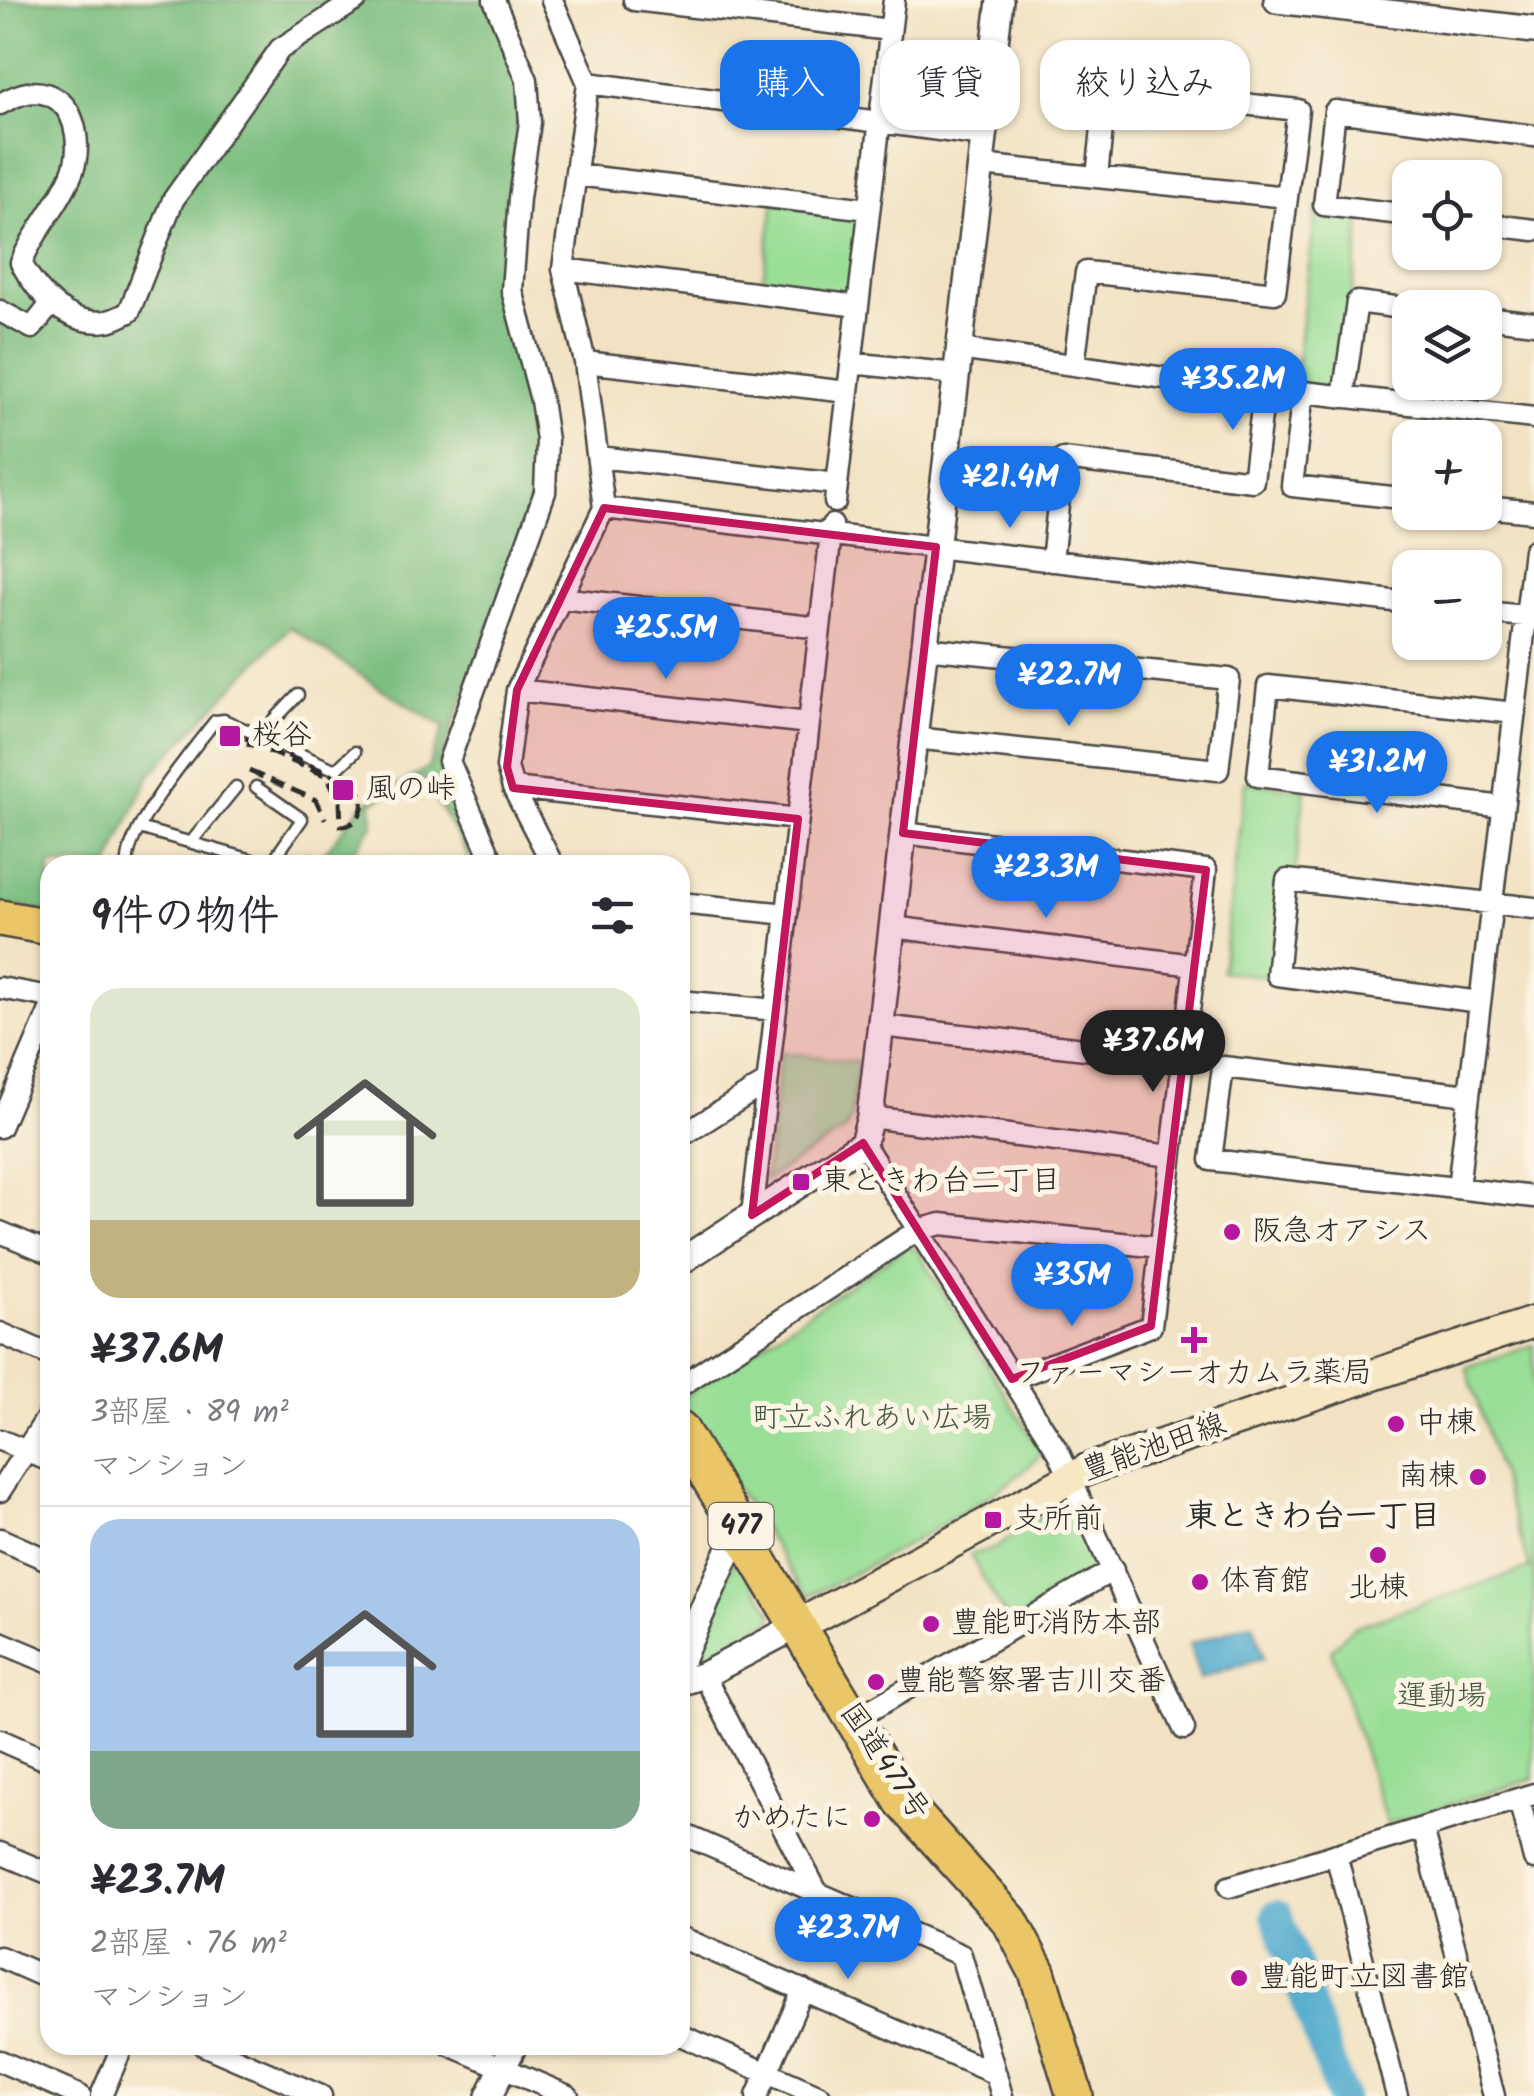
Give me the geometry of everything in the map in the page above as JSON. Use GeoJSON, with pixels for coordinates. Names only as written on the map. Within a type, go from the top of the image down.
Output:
{"type":"FeatureCollection","features":[{"type":"Feature","properties":{"kind":"highway"},"geometry":{"type":"LineString","coordinates":[[0,918],[40,925]]}},
{"type":"Feature","properties":{"kind":"highway","name":"国道477号"},"geometry":{"type":"LineString","coordinates":[[690,1445],[902,1801],[1010,1921],[1037,1972],[1075,2096]]}},
{"type":"Feature","properties":{"kind":"main road","name":"豊能池田線"},"geometry":{"type":"LineString","coordinates":[[797,1626],[1070,1476],[1534,1322]]}},
{"type":"Feature","properties":{"kind":"street"},"geometry":{"type":"LineString","coordinates":[[0,104],[22,92],[47,92],[66,106],[77,137],[72,172],[31,238],[21,262],[30,281],[51,304],[75,317],[106,322],[129,312],[172,200],[280,49],[356,0]]}},
{"type":"Feature","properties":{"kind":"street"},"geometry":{"type":"LineString","coordinates":[[490,855],[449,761],[545,492],[547,440],[542,400],[512,290],[530,122],[527,80],[494,0]]}},
{"type":"Feature","properties":{"kind":"street"},"geometry":{"type":"LineString","coordinates":[[548,855],[513,788],[507,766],[517,690],[604,508],[584,362],[563,270],[588,83],[552,0]]}},
{"type":"Feature","properties":{"kind":"street"},"geometry":{"type":"LineString","coordinates":[[634,0],[890,30]]}},
{"type":"Feature","properties":{"kind":"street"},"geometry":{"type":"LineString","coordinates":[[889,40],[894,0]]}},
{"type":"Feature","properties":{"kind":"street"},"geometry":{"type":"LineString","coordinates":[[690,1255],[863,1144],[870,1118],[1000,0]]}},
{"type":"Feature","properties":{"kind":"street"},"geometry":{"type":"LineString","coordinates":[[1277,0],[1534,30]]}},
{"type":"Feature","properties":{"kind":"street"},"geometry":{"type":"LineString","coordinates":[[588,83],[880,122],[836,493],[598,456]]}},
{"type":"Feature","properties":{"kind":"street"},"geometry":{"type":"LineString","coordinates":[[1074,365],[1086,272],[1276,293],[1298,110],[1106,89],[1096,176]]}},
{"type":"Feature","properties":{"kind":"street"},"geometry":{"type":"LineString","coordinates":[[1392,213],[1324,205],[1335,111],[1534,136]]}},
{"type":"Feature","properties":{"kind":"street"},"geometry":{"type":"LineString","coordinates":[[939,130],[984,136]]}},
{"type":"Feature","properties":{"kind":"street"},"geometry":{"type":"LineString","coordinates":[[980,165],[1287,197]]}},
{"type":"Feature","properties":{"kind":"street"},"geometry":{"type":"LineString","coordinates":[[576,175],[869,209]]}},
{"type":"Feature","properties":{"kind":"street"},"geometry":{"type":"LineString","coordinates":[[1502,226],[1534,230]]}},
{"type":"Feature","properties":{"kind":"street"},"geometry":{"type":"LineString","coordinates":[[563,270],[858,306]]}},
{"type":"Feature","properties":{"kind":"street"},"geometry":{"type":"LineString","coordinates":[[1343,397],[1357,302],[1392,307]]}},
{"type":"Feature","properties":{"kind":"street"},"geometry":{"type":"LineString","coordinates":[[0,311],[32,328],[51,304]]}},
{"type":"Feature","properties":{"kind":"street"},"geometry":{"type":"LineString","coordinates":[[1502,320],[1534,323]]}},
{"type":"Feature","properties":{"kind":"street"},"geometry":{"type":"LineString","coordinates":[[584,362],[848,392]]}},
{"type":"Feature","properties":{"kind":"street"},"geometry":{"type":"LineString","coordinates":[[851,363],[1074,365],[1264,392],[1253,480],[1064,460],[1052,560]]}},
{"type":"Feature","properties":{"kind":"street"},"geometry":{"type":"LineString","coordinates":[[1392,496],[1292,486],[1303,392],[1534,418]]}},
{"type":"Feature","properties":{"kind":"street"},"geometry":{"type":"LineString","coordinates":[[604,508],[832,529],[936,547],[1392,601]]}},
{"type":"Feature","properties":{"kind":"street"},"geometry":{"type":"LineString","coordinates":[[1502,509],[1534,512]]}},
{"type":"Feature","properties":{"kind":"street"},"geometry":{"type":"LineString","coordinates":[[752,1215],[832,529]]}},
{"type":"Feature","properties":{"kind":"street"},"geometry":{"type":"LineString","coordinates":[[1458,1188],[1530,617],[1534,550]]}},
{"type":"Feature","properties":{"kind":"street"},"geometry":{"type":"LineString","coordinates":[[560,598],[820,628]]}},
{"type":"Feature","properties":{"kind":"street"},"geometry":{"type":"LineString","coordinates":[[1502,614],[1530,617]]}},
{"type":"Feature","properties":{"kind":"street"},"geometry":{"type":"LineString","coordinates":[[914,738],[1218,770],[1229,679],[924,648]]}},
{"type":"Feature","properties":{"kind":"street"},"geometry":{"type":"LineString","coordinates":[[1504,807],[1258,776],[1268,686],[1515,713]]}},
{"type":"Feature","properties":{"kind":"street"},"geometry":{"type":"LineString","coordinates":[[517,690],[809,723]]}},
{"type":"Feature","properties":{"kind":"street"},"geometry":{"type":"LineString","coordinates":[[513,788],[798,819]]}},
{"type":"Feature","properties":{"kind":"street"},"geometry":{"type":"LineString","coordinates":[[903,833],[1206,870],[1150,1326],[1012,1379]]}},
{"type":"Feature","properties":{"kind":"street"},"geometry":{"type":"LineString","coordinates":[[1480,1002],[1277,975],[1287,880],[1534,908]]}},
{"type":"Feature","properties":{"kind":"street"},"geometry":{"type":"LineString","coordinates":[[690,904],[787,914]]}},
{"type":"Feature","properties":{"kind":"street"},"geometry":{"type":"LineString","coordinates":[[892,926],[1194,965]]}},
{"type":"Feature","properties":{"kind":"street"},"geometry":{"type":"LineString","coordinates":[[0,988],[40,995]]}},
{"type":"Feature","properties":{"kind":"street"},"geometry":{"type":"LineString","coordinates":[[690,1002],[776,1010]]}},
{"type":"Feature","properties":{"kind":"street"},"geometry":{"type":"LineString","coordinates":[[881,1026],[1183,1060]]}},
{"type":"Feature","properties":{"kind":"street"},"geometry":{"type":"LineString","coordinates":[[0,1127],[40,1033]]}},
{"type":"Feature","properties":{"kind":"street"},"geometry":{"type":"LineString","coordinates":[[1469,1095],[1222,1067],[1212,1160],[1534,1197]]}},
{"type":"Feature","properties":{"kind":"street"},"geometry":{"type":"LineString","coordinates":[[690,1131],[767,1082]]}},
{"type":"Feature","properties":{"kind":"street"},"geometry":{"type":"LineString","coordinates":[[870,1118],[1171,1156]]}},
{"type":"Feature","properties":{"kind":"street"},"geometry":{"type":"LineString","coordinates":[[863,1144],[1070,1476],[1184,1729]]}},
{"type":"Feature","properties":{"kind":"street"},"geometry":{"type":"LineString","coordinates":[[690,1379],[918,1230],[941,1224],[1160,1247]]}},
{"type":"Feature","properties":{"kind":"street"},"geometry":{"type":"LineString","coordinates":[[0,1232],[40,1247]]}},
{"type":"Feature","properties":{"kind":"street"},"geometry":{"type":"LineString","coordinates":[[0,1334],[40,1351]]}},
{"type":"Feature","properties":{"kind":"street"},"geometry":{"type":"LineString","coordinates":[[0,1491],[40,1429]]}},
{"type":"Feature","properties":{"kind":"street"},"geometry":{"type":"LineString","coordinates":[[0,1440],[40,1457]]}},
{"type":"Feature","properties":{"kind":"street"},"geometry":{"type":"LineString","coordinates":[[690,1612],[740,1525]]}},
{"type":"Feature","properties":{"kind":"street"},"geometry":{"type":"LineString","coordinates":[[0,1539],[40,1556]]}},
{"type":"Feature","properties":{"kind":"street"},"geometry":{"type":"LineString","coordinates":[[853,1720],[1112,1570]]}},
{"type":"Feature","properties":{"kind":"street"},"geometry":{"type":"LineString","coordinates":[[797,1626],[692,1679],[817,1892]]}},
{"type":"Feature","properties":{"kind":"street"},"geometry":{"type":"LineString","coordinates":[[0,1642],[40,1660]]}},
{"type":"Feature","properties":{"kind":"street"},"geometry":{"type":"LineString","coordinates":[[0,1740],[40,1758]]}},
{"type":"Feature","properties":{"kind":"street"},"geometry":{"type":"LineString","coordinates":[[1229,1887],[1526,1797],[1534,1859]]}},
{"type":"Feature","properties":{"kind":"street"},"geometry":{"type":"LineString","coordinates":[[1423,1828],[1494,2096]]}},
{"type":"Feature","properties":{"kind":"street"},"geometry":{"type":"LineString","coordinates":[[690,1837],[962,1955],[1002,2096]]}},
{"type":"Feature","properties":{"kind":"street"},"geometry":{"type":"LineString","coordinates":[[0,1852],[40,1870]]}},
{"type":"Feature","properties":{"kind":"street"},"geometry":{"type":"LineString","coordinates":[[1336,1854],[1398,2096]]}},
{"type":"Feature","properties":{"kind":"street"},"geometry":{"type":"LineString","coordinates":[[690,1941],[996,2074]]}},
{"type":"Feature","properties":{"kind":"street"},"geometry":{"type":"LineString","coordinates":[[0,1957],[40,1975]]}},
{"type":"Feature","properties":{"kind":"street"},"geometry":{"type":"LineString","coordinates":[[757,2096],[803,1990]]}},
{"type":"Feature","properties":{"kind":"street"},"geometry":{"type":"LineString","coordinates":[[690,2040],[820,2096]]}},
{"type":"Feature","properties":{"kind":"street"},"geometry":{"type":"LineString","coordinates":[[101,2096],[119,2055]]}},
{"type":"Feature","properties":{"kind":"street"},"geometry":{"type":"LineString","coordinates":[[226,2055],[320,2096]]}},
{"type":"Feature","properties":{"kind":"street"},"geometry":{"type":"LineString","coordinates":[[488,2096],[508,2056],[568,2096]]}},
{"type":"Feature","properties":{"kind":"street"},"geometry":{"type":"LineString","coordinates":[[0,2061],[80,2096]]}},
{"type":"Feature","properties":{"kind":"lane"},"geometry":{"type":"LineString","coordinates":[[260,736],[298,695]]}},
{"type":"Feature","properties":{"kind":"lane"},"geometry":{"type":"LineString","coordinates":[[127,855],[139,828],[174,774],[216,721],[224,720],[336,770],[355,752]]}},
{"type":"Feature","properties":{"kind":"lane"},"geometry":{"type":"LineString","coordinates":[[256,787],[302,819],[277,855]]}},
{"type":"Feature","properties":{"kind":"lane"},"geometry":{"type":"LineString","coordinates":[[192,841],[236,788]]}},
{"type":"Feature","properties":{"kind":"lane"},"geometry":{"type":"LineString","coordinates":[[139,828],[238,855]]}},
{"type":"Feature","properties":{"kind":"highlighted area"},"geometry":{"type":"Polygon","coordinates":[[[604,508],[936,547],[903,833],[1206,870],[1151,1326],[1012,1379],[863,1143],[752,1215],[798,819],[513,788],[507,767],[517,690],[604,508]]]}},
{"type":"Feature","properties":{"kind":"green space"},"geometry":{"type":"Polygon","coordinates":[[[0,0],[490,0],[522,79],[503,294],[533,400],[541,453],[537,499],[439,764],[482,848],[468,855],[423,778],[372,803],[373,825],[355,855],[323,855],[362,805],[428,768],[444,727],[290,627],[150,775],[114,855],[40,855],[40,911],[0,905],[0,0]]]}},
{"type":"Feature","properties":{"kind":"green space"},"geometry":{"type":"Polygon","coordinates":[[[774,202],[857,212],[864,221],[855,288],[844,295],[762,285],[774,202]]]}},
{"type":"Feature","properties":{"kind":"green space"},"geometry":{"type":"Polygon","coordinates":[[[1316,209],[1362,215],[1341,382],[1331,389],[1294,384],[1316,209]]]}},
{"type":"Feature","properties":{"kind":"green space"},"geometry":{"type":"Polygon","coordinates":[[[1245,782],[1305,789],[1295,873],[1269,977],[1222,971],[1245,782]]]}},
{"type":"Feature","properties":{"kind":"green space"},"geometry":{"type":"Polygon","coordinates":[[[781,1052],[858,1062],[851,1119],[844,1131],[765,1180],[781,1052]]]}},
{"type":"Feature","properties":{"kind":"green space","name":"町立ふれあい広場"},"geometry":{"type":"Polygon","coordinates":[[[908,1246],[918,1251],[1041,1453],[969,1509],[807,1596],[690,1417],[690,1392],[908,1246]]]}},
{"type":"Feature","properties":{"kind":"green space","name":"運動場"},"geometry":{"type":"Polygon","coordinates":[[[1534,1345],[1534,1779],[1387,1824],[1331,1650],[1353,1627],[1530,1568],[1466,1367],[1534,1345]]]}},
{"type":"Feature","properties":{"kind":"green space"},"geometry":{"type":"Polygon","coordinates":[[[1061,1501],[1074,1505],[1099,1564],[1093,1576],[1009,1623],[970,1555],[996,1548],[1061,1501]]]}},
{"type":"Feature","properties":{"kind":"green space"},"geometry":{"type":"Polygon","coordinates":[[[737,1557],[773,1613],[771,1621],[695,1662],[690,1648],[737,1557]]]}},
{"type":"Feature","properties":{"kind":"water"},"geometry":{"type":"Polygon","coordinates":[[[1253,1623],[1264,1658],[1200,1679],[1189,1644],[1253,1623]]]}},
{"type":"Feature","properties":{"kind":"waterway"},"geometry":{"type":"LineString","coordinates":[[1277,1916],[1341,2096]]}},
{"type":"Feature","properties":{"kind":"railway"},"geometry":{"type":"LineString","coordinates":[[224,729],[352,783],[361,795],[360,816],[341,826],[340,802],[327,776],[253,745],[221,741],[218,733],[224,729]]}},
{"type":"Feature","properties":{"kind":"railway"},"geometry":{"type":"LineString","coordinates":[[249,771],[316,800],[325,819]]}},
{"type":"Feature","properties":{"kind":"place","name":"桜谷"},"geometry":{"type":"Point","coordinates":[230,736]}},
{"type":"Feature","properties":{"kind":"place","name":"風の峠"},"geometry":{"type":"Point","coordinates":[343,790]}},
{"type":"Feature","properties":{"kind":"place","name":"東ときわ台二丁目"},"geometry":{"type":"Point","coordinates":[801,1182]}},
{"type":"Feature","properties":{"kind":"place","name":"阪急オアシス"},"geometry":{"type":"Point","coordinates":[1232,1232]}},
{"type":"Feature","properties":{"kind":"place","name":"ファーマシーオカムラ薬局"},"geometry":{"type":"Point","coordinates":[1194,1340]}},
{"type":"Feature","properties":{"kind":"place","name":"中棟"},"geometry":{"type":"Point","coordinates":[1396,1424]}},
{"type":"Feature","properties":{"kind":"place","name":"南棟"},"geometry":{"type":"Point","coordinates":[1478,1477]}},
{"type":"Feature","properties":{"kind":"place","name":"支所前"},"geometry":{"type":"Point","coordinates":[993,1520]}},
{"type":"Feature","properties":{"kind":"place","name":"北棟"},"geometry":{"type":"Point","coordinates":[1378,1555]}},
{"type":"Feature","properties":{"kind":"place","name":"体育館"},"geometry":{"type":"Point","coordinates":[1200,1582]}},
{"type":"Feature","properties":{"kind":"place","name":"豊能町消防本部"},"geometry":{"type":"Point","coordinates":[931,1624]}},
{"type":"Feature","properties":{"kind":"place","name":"豊能警察署吉川交番"},"geometry":{"type":"Point","coordinates":[876,1682]}},
{"type":"Feature","properties":{"kind":"place","name":"かめたに"},"geometry":{"type":"Point","coordinates":[872,1819]}},
{"type":"Feature","properties":{"kind":"place","name":"豊能町立図書館"},"geometry":{"type":"Point","coordinates":[1239,1978]}},
{"type":"Feature","properties":{"kind":"district","name":"東ときわ台一丁目"},"geometry":{"type":"Point","coordinates":[1313,1517]}}]}
